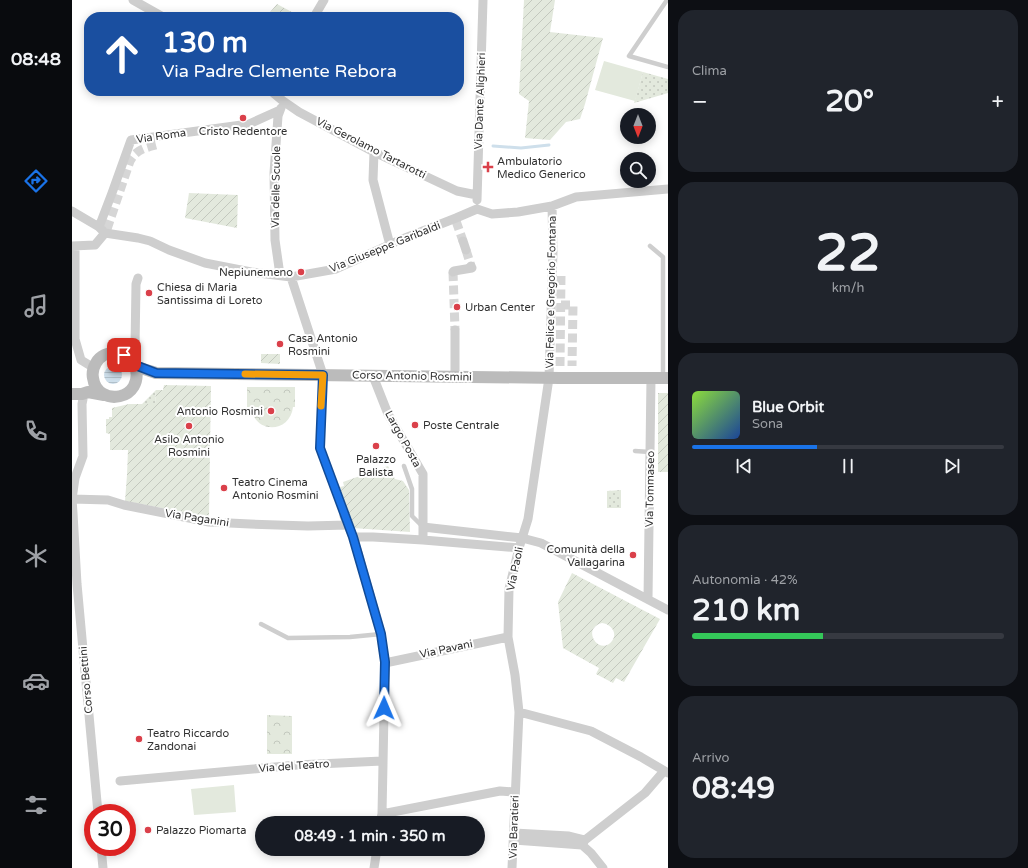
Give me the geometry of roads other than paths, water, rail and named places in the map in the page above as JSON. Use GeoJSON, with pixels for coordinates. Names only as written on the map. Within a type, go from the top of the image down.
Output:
{"type":"FeatureCollection","features":[{"type":"Feature","properties":{"kind":"main road"},"geometry":{"type":"LineString","coordinates":[[83,393],[93,376],[95,364],[99,359],[111,353],[124,355],[132,362],[156,373]]}},
{"type":"Feature","properties":{"kind":"main road"},"geometry":{"type":"LineString","coordinates":[[83,393],[97,388],[101,393],[107,396],[120,397],[126,394],[132,390],[137,378],[137,372],[132,362]]}},
{"type":"Feature","properties":{"kind":"main road","name":"Corso Antonio Rosmini"},"geometry":{"type":"LineString","coordinates":[[156,373],[661,378]]}},
{"type":"Feature","properties":{"kind":"main road"},"geometry":{"type":"LineString","coordinates":[[135,384],[141,377],[156,373]]}},
{"type":"Feature","properties":{"kind":"street"},"geometry":{"type":"LineString","coordinates":[[133,0],[154,12]]}},
{"type":"Feature","properties":{"kind":"street"},"geometry":{"type":"LineString","coordinates":[[317,12],[324,0]]}},
{"type":"Feature","properties":{"kind":"street","name":"Via Dante Alighieri"},"geometry":{"type":"LineString","coordinates":[[477,209],[483,0]]}},
{"type":"Feature","properties":{"kind":"street","name":"Via Gerolamo Tartarotti"},"geometry":{"type":"LineString","coordinates":[[276,96],[300,112],[374,152],[457,190],[477,195]]}},
{"type":"Feature","properties":{"kind":"street","name":"Via delle Scuole"},"geometry":{"type":"LineString","coordinates":[[280,275],[275,240],[274,173],[278,116],[282,101]]}},
{"type":"Feature","properties":{"kind":"street","name":"Via Roma"},"geometry":{"type":"LineString","coordinates":[[102,230],[112,193],[131,140],[249,124],[280,110]]}},
{"type":"Feature","properties":{"kind":"street"},"geometry":{"type":"LineString","coordinates":[[374,152],[373,180],[390,245]]}},
{"type":"Feature","properties":{"kind":"street"},"geometry":{"type":"LineString","coordinates":[[477,209],[492,214],[518,212],[552,206],[576,197],[668,189]]}},
{"type":"Feature","properties":{"kind":"street","name":"Via Felice e Gregorio Fontana"},"geometry":{"type":"LineString","coordinates":[[549,378],[553,251],[552,206]]}},
{"type":"Feature","properties":{"kind":"street","name":"Via Giuseppe Garibaldi"},"geometry":{"type":"LineString","coordinates":[[102,230],[150,241],[169,250],[205,263],[251,272],[291,276],[336,269],[411,235],[456,220],[477,209]]}},
{"type":"Feature","properties":{"kind":"street"},"geometry":{"type":"LineString","coordinates":[[72,211],[102,230],[95,245],[74,246],[75,339],[82,360],[94,368]]}},
{"type":"Feature","properties":{"kind":"street"},"geometry":{"type":"LineString","coordinates":[[462,240],[466,250]]}},
{"type":"Feature","properties":{"kind":"street"},"geometry":{"type":"LineString","coordinates":[[454,272],[472,268],[471,266]]}},
{"type":"Feature","properties":{"kind":"street"},"geometry":{"type":"LineString","coordinates":[[291,276],[323,375]]}},
{"type":"Feature","properties":{"kind":"street"},"geometry":{"type":"LineString","coordinates":[[132,362],[135,348],[136,284],[138,278]]}},
{"type":"Feature","properties":{"kind":"street"},"geometry":{"type":"LineString","coordinates":[[455,330],[455,377]]}},
{"type":"Feature","properties":{"kind":"street","name":"Largo Posta"},"geometry":{"type":"LineString","coordinates":[[373,376],[388,414],[423,474],[423,540]]}},
{"type":"Feature","properties":{"kind":"street","name":"Via Paoli"},"geometry":{"type":"LineString","coordinates":[[515,789],[519,712],[515,676],[508,637],[509,589],[528,519],[549,378]]}},
{"type":"Feature","properties":{"kind":"street","name":"Via Tommaseo"},"geometry":{"type":"LineString","coordinates":[[648,599],[650,452],[661,378]]}},
{"type":"Feature","properties":{"kind":"street","name":"Corso Bettini"},"geometry":{"type":"LineString","coordinates":[[83,393],[83,456],[75,478],[72,499],[77,584],[97,804]]}},
{"type":"Feature","properties":{"kind":"street","name":"Via Paganini"},"geometry":{"type":"LineString","coordinates":[[72,499],[108,500],[124,505],[209,522],[308,526],[346,521]]}},
{"type":"Feature","properties":{"kind":"street"},"geometry":{"type":"LineString","coordinates":[[346,521],[353,537],[381,634],[385,662],[381,816]]}},
{"type":"Feature","properties":{"kind":"street"},"geometry":{"type":"LineString","coordinates":[[423,527],[522,538],[541,543],[668,610]]}},
{"type":"Feature","properties":{"kind":"street"},"geometry":{"type":"LineString","coordinates":[[353,537],[423,540],[519,548]]}},
{"type":"Feature","properties":{"kind":"street","name":"Via Pavani"},"geometry":{"type":"LineString","coordinates":[[385,662],[508,637]]}},
{"type":"Feature","properties":{"kind":"street"},"geometry":{"type":"LineString","coordinates":[[519,712],[591,731],[666,772],[644,793],[584,842]]}},
{"type":"Feature","properties":{"kind":"street","name":"Via del Teatro"},"geometry":{"type":"LineString","coordinates":[[120,781],[297,765],[382,761]]}},
{"type":"Feature","properties":{"kind":"street"},"geometry":{"type":"LineString","coordinates":[[390,816],[515,789]]}},
{"type":"Feature","properties":{"kind":"street","name":"Via Baratieri"},"geometry":{"type":"LineString","coordinates":[[512,868],[515,789]]}},
{"type":"Feature","properties":{"kind":"street"},"geometry":{"type":"LineString","coordinates":[[514,836],[570,836],[584,842],[603,868]]}},
{"type":"Feature","properties":{"kind":"street"},"geometry":{"type":"LineString","coordinates":[[102,856],[104,868]]}},
{"type":"Feature","properties":{"kind":"street"},"geometry":{"type":"LineString","coordinates":[[374,868],[375,856]]}},
{"type":"Feature","properties":{"kind":"lane"},"geometry":{"type":"LineString","coordinates":[[667,0],[629,56],[668,67]]}},
{"type":"Feature","properties":{"kind":"lane"},"geometry":{"type":"LineString","coordinates":[[650,246],[663,257],[661,378]]}},
{"type":"Feature","properties":{"kind":"lane"},"geometry":{"type":"LineString","coordinates":[[323,375],[320,448],[346,521]]}},
{"type":"Feature","properties":{"kind":"lane"},"geometry":{"type":"LineString","coordinates":[[636,451],[650,452]]}},
{"type":"Feature","properties":{"kind":"lane"},"geometry":{"type":"LineString","coordinates":[[404,466],[412,488],[412,516],[423,527]]}},
{"type":"Feature","properties":{"kind":"lane"},"geometry":{"type":"LineString","coordinates":[[261,624],[288,638],[350,637],[381,634]]}},
{"type":"Feature","properties":{"kind":"water"},"geometry":{"type":"Polygon","coordinates":[[[113,366],[119,369],[122,375],[119,381],[113,384],[107,381],[104,375],[107,369],[113,366]]]}},
{"type":"Feature","properties":{"kind":"waterway"},"geometry":{"type":"LineString","coordinates":[[493,146],[521,148],[549,145]]}},
{"type":"Feature","properties":{"kind":"tunnel"},"geometry":{"type":"LineString","coordinates":[[107,229],[130,161],[135,154],[141,150],[156,145]]}},
{"type":"Feature","properties":{"kind":"tunnel"},"geometry":{"type":"LineString","coordinates":[[456,221],[463,241]]}},
{"type":"Feature","properties":{"kind":"tunnel"},"geometry":{"type":"LineString","coordinates":[[466,250],[471,266]]}},
{"type":"Feature","properties":{"kind":"tunnel"},"geometry":{"type":"LineString","coordinates":[[453,272],[455,330]]}},
{"type":"Feature","properties":{"kind":"tunnel"},"geometry":{"type":"LineString","coordinates":[[560,366],[561,275]]}},
{"type":"Feature","properties":{"kind":"tunnel"},"geometry":{"type":"LineString","coordinates":[[561,305],[573,305],[572,366]]}},
{"type":"Feature","properties":{"kind":"place","name":"Cristo Redentore"},"geometry":{"type":"Point","coordinates":[243,118]}},
{"type":"Feature","properties":{"kind":"place","name":"Ambulatorio Medico Generico"},"geometry":{"type":"Point","coordinates":[488,167]}},
{"type":"Feature","properties":{"kind":"place","name":"Nepiunemeno"},"geometry":{"type":"Point","coordinates":[301,272]}},
{"type":"Feature","properties":{"kind":"place","name":"Chiesa di Maria Santissima di Loreto"},"geometry":{"type":"Point","coordinates":[149,293]}},
{"type":"Feature","properties":{"kind":"place","name":"Urban Center"},"geometry":{"type":"Point","coordinates":[457,307]}},
{"type":"Feature","properties":{"kind":"place","name":"Casa Antonio Rosmini"},"geometry":{"type":"Point","coordinates":[280,344]}},
{"type":"Feature","properties":{"kind":"place","name":"Antonio Rosmini"},"geometry":{"type":"Point","coordinates":[271,411]}},
{"type":"Feature","properties":{"kind":"place","name":"Poste Centrale"},"geometry":{"type":"Point","coordinates":[415,425]}},
{"type":"Feature","properties":{"kind":"place","name":"Asilo Antonio Rosmini"},"geometry":{"type":"Point","coordinates":[189,426]}},
{"type":"Feature","properties":{"kind":"place","name":"Palazzo Balista"},"geometry":{"type":"Point","coordinates":[376,446]}},
{"type":"Feature","properties":{"kind":"place","name":"Teatro Cinema Antonio Rosmini"},"geometry":{"type":"Point","coordinates":[224,488]}},
{"type":"Feature","properties":{"kind":"place","name":"Comunità della Vallagarina"},"geometry":{"type":"Point","coordinates":[633,555]}},
{"type":"Feature","properties":{"kind":"place","name":"Teatro Riccardo Zandonai"},"geometry":{"type":"Point","coordinates":[139,739]}},
{"type":"Feature","properties":{"kind":"place","name":"Palazzo Piomarta"},"geometry":{"type":"Point","coordinates":[148,830]}}]}
